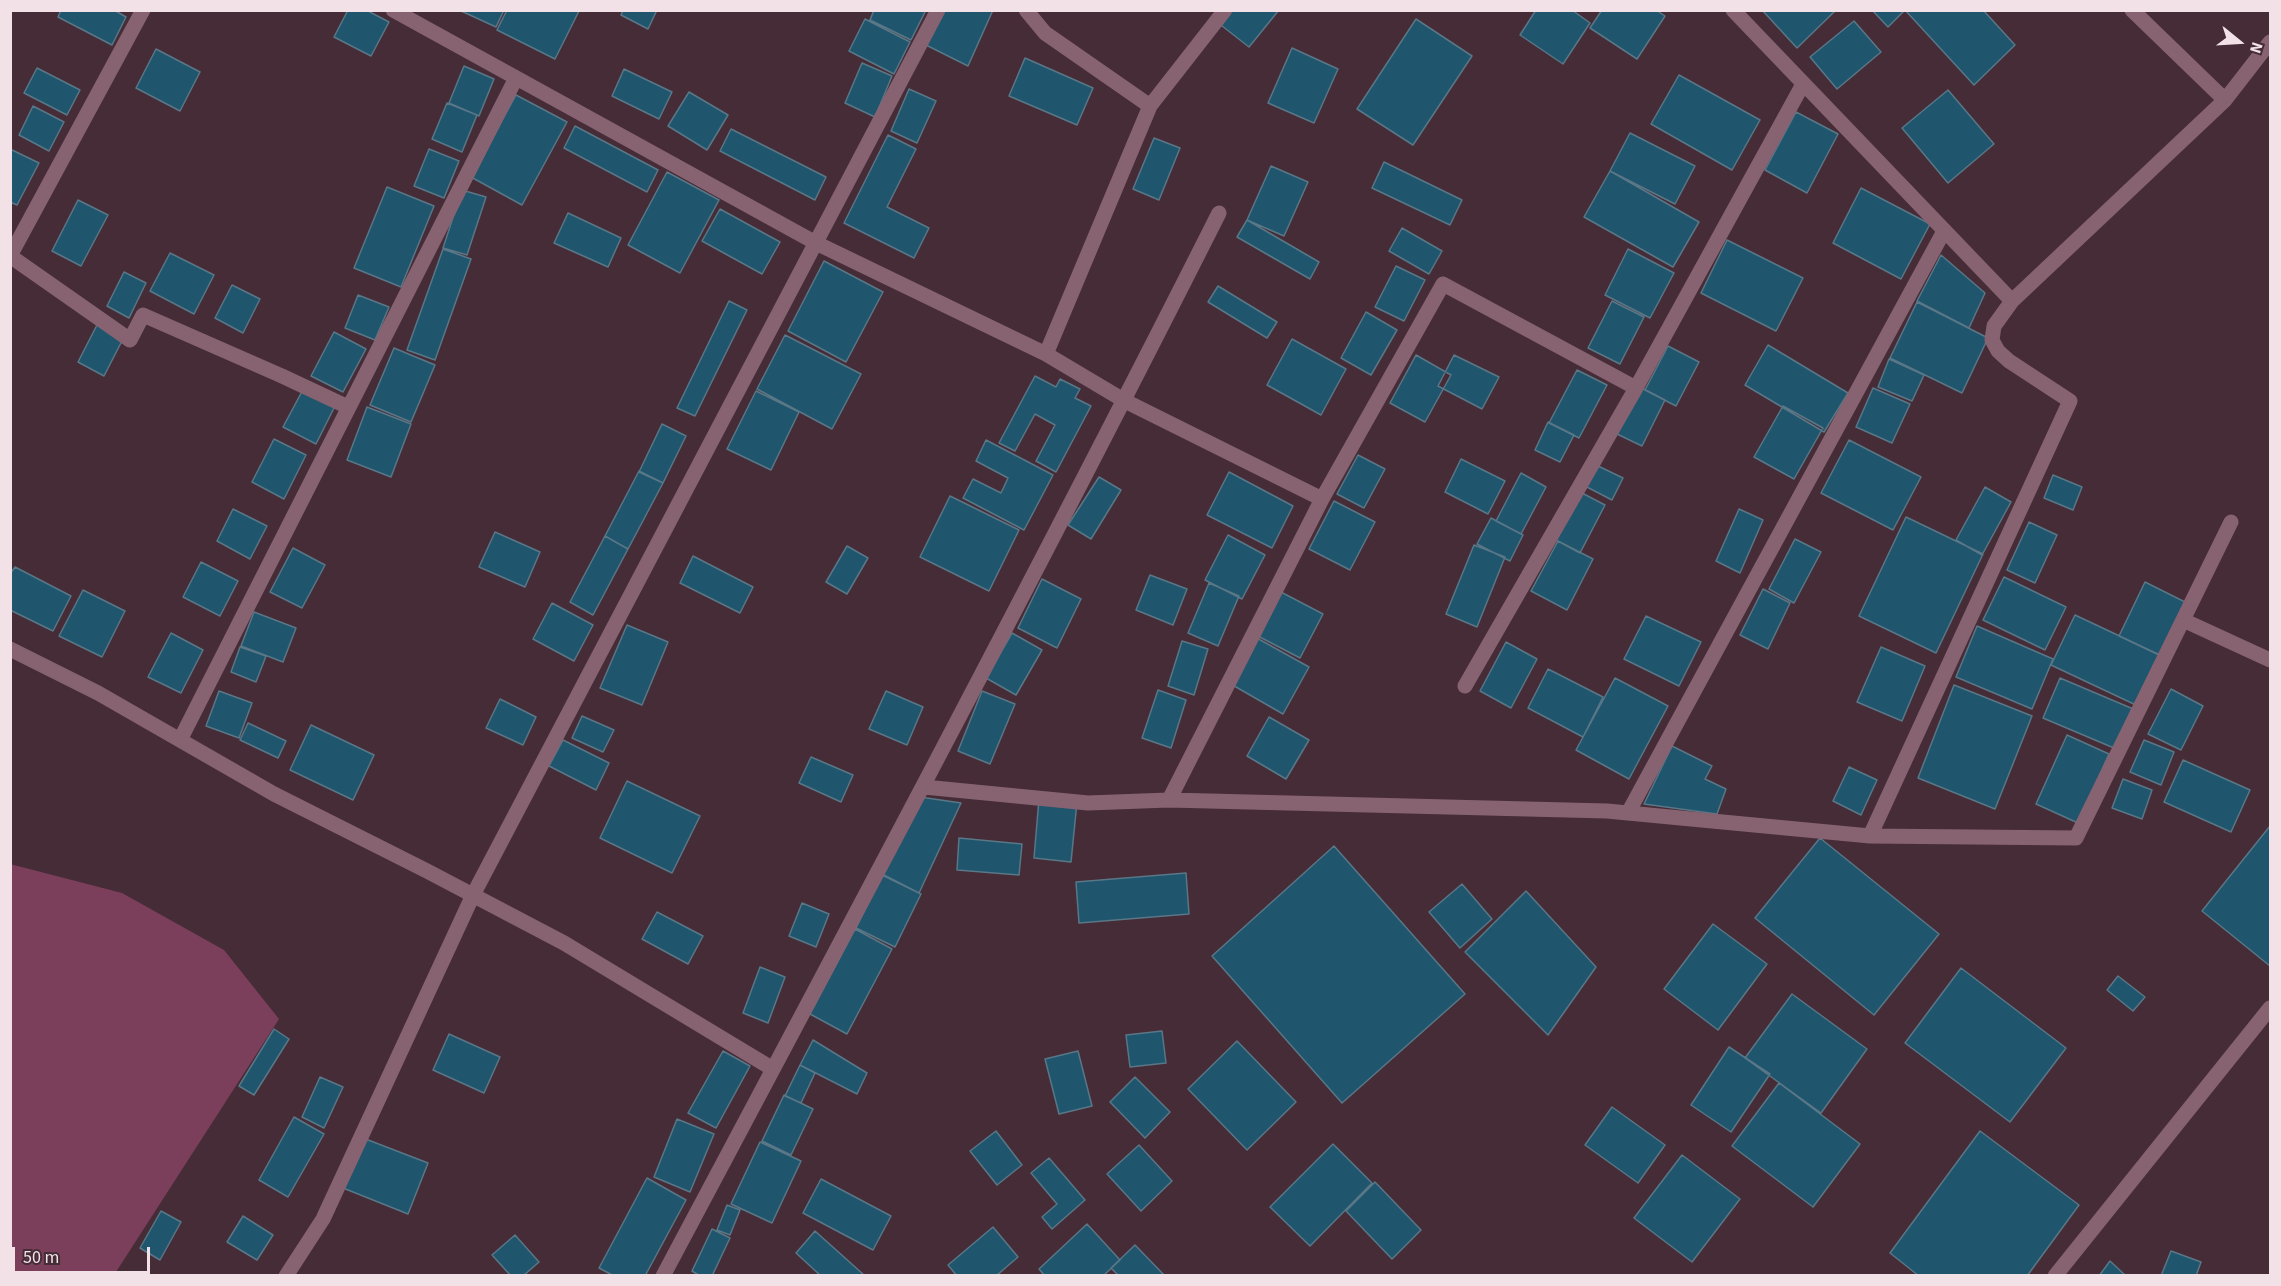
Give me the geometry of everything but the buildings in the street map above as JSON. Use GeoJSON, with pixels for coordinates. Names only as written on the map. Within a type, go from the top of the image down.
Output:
{"type":"FeatureCollection","features":[{"type":"Feature","properties":{"kind":"street"},"geometry":{"type":"LineString","coordinates":[[143,10],[10,256],[130,340],[143,315],[348,407]]}},
{"type":"Feature","properties":{"kind":"street"},"geometry":{"type":"LineString","coordinates":[[393,10],[816,243],[1046,354],[1125,400],[1322,499]]}},
{"type":"Feature","properties":{"kind":"street"},"geometry":{"type":"LineString","coordinates":[[286,1275],[323,1219],[472,895],[938,10]]}},
{"type":"Feature","properties":{"kind":"street"},"geometry":{"type":"LineString","coordinates":[[1026,10],[1045,33],[1150,106]]}},
{"type":"Feature","properties":{"kind":"street"},"geometry":{"type":"LineString","coordinates":[[1046,354],[1150,106],[1225,10]]}},
{"type":"Feature","properties":{"kind":"street"},"geometry":{"type":"LineString","coordinates":[[1733,10],[2012,301]]}},
{"type":"Feature","properties":{"kind":"street"},"geometry":{"type":"LineString","coordinates":[[2132,10],[2225,100]]}},
{"type":"Feature","properties":{"kind":"street"},"geometry":{"type":"LineString","coordinates":[[1870,836],[2070,401],[2009,361],[1998,351],[1992,339],[1994,326],[2012,301],[2225,100],[2271,42]]}},
{"type":"Feature","properties":{"kind":"street"},"geometry":{"type":"LineString","coordinates":[[180,740],[516,78]]}},
{"type":"Feature","properties":{"kind":"street"},"geometry":{"type":"LineString","coordinates":[[1465,686],[1636,388],[1803,84]]}},
{"type":"Feature","properties":{"kind":"street"},"geometry":{"type":"LineString","coordinates":[[663,1275],[924,787],[1125,400],[1219,213]]}},
{"type":"Feature","properties":{"kind":"street"},"geometry":{"type":"LineString","coordinates":[[1628,813],[1944,231]]}},
{"type":"Feature","properties":{"kind":"street"},"geometry":{"type":"LineString","coordinates":[[1169,800],[1322,499],[1443,284],[1636,388]]}},
{"type":"Feature","properties":{"kind":"street"},"geometry":{"type":"LineString","coordinates":[[924,787],[1088,803],[1169,800],[1628,813],[1870,836],[2076,838],[2231,522]]}},
{"type":"Feature","properties":{"kind":"street"},"geometry":{"type":"LineString","coordinates":[[2183,620],[2271,660]]}},
{"type":"Feature","properties":{"kind":"street"},"geometry":{"type":"LineString","coordinates":[[10,649],[98,693],[274,794],[564,943],[773,1069]]}},
{"type":"Feature","properties":{"kind":"street"},"geometry":{"type":"LineString","coordinates":[[2055,1275],[2271,1008]]}},
{"type":"Feature","properties":{"kind":"shaded area"},"geometry":{"type":"Polygon","coordinates":[[[10,864],[122,893],[224,950],[279,1019],[114,1275],[11,1275],[10,864]]]}}]}
